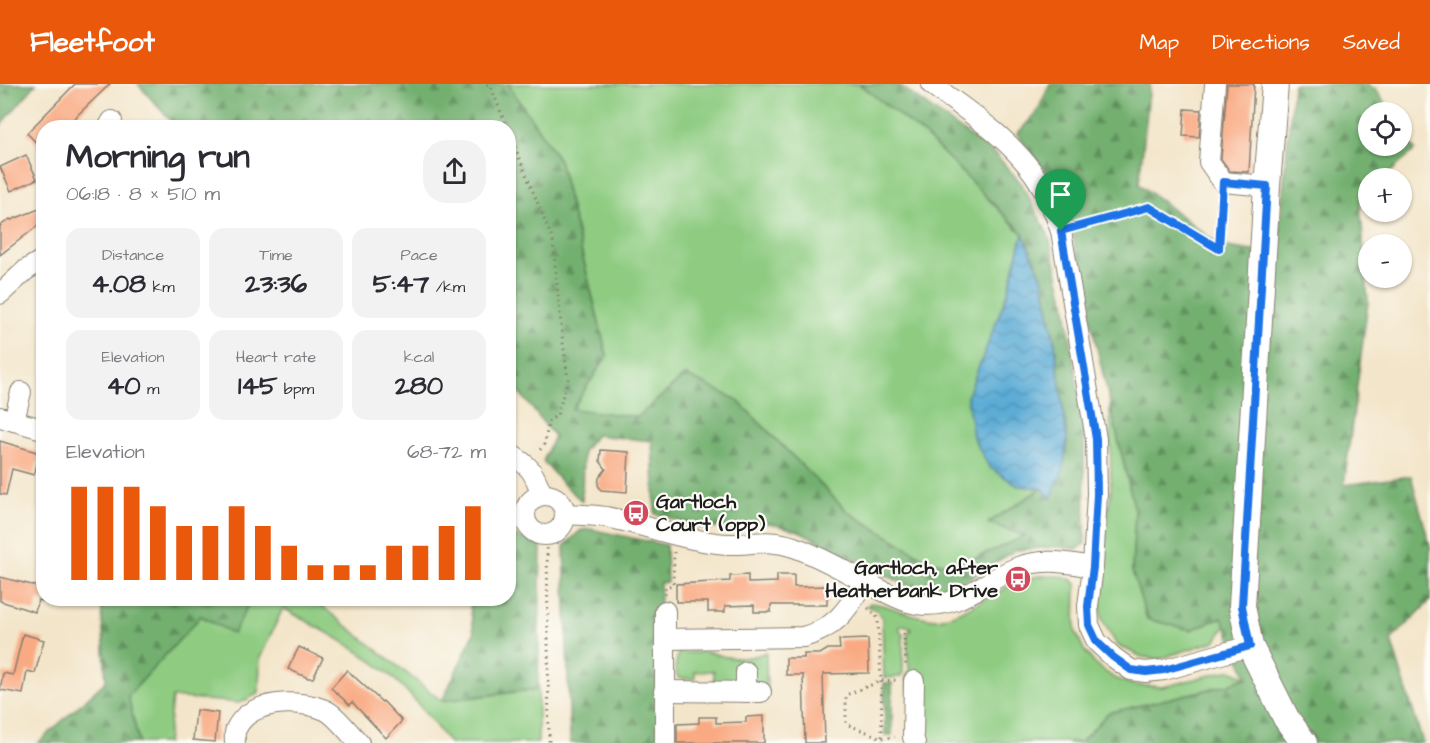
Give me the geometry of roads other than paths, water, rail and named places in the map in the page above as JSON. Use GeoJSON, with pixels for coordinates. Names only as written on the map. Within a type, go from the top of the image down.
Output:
{"type":"FeatureCollection","features":[{"type":"Feature","properties":{"kind":"main road"},"geometry":{"type":"LineString","coordinates":[[1275,84],[1242,606],[1250,646],[1286,718],[1304,743]]}},
{"type":"Feature","properties":{"kind":"street"},"geometry":{"type":"LineString","coordinates":[[931,84],[996,133],[1021,159],[1037,178],[1051,204],[1061,231],[1096,439],[1097,494],[1093,567],[1088,606],[1089,625],[1097,642],[1131,670],[1146,672],[1164,670],[1250,646]]}},
{"type":"Feature","properties":{"kind":"street"},"geometry":{"type":"LineString","coordinates":[[1215,84],[1209,162],[1223,182],[1267,186]]}},
{"type":"Feature","properties":{"kind":"street"},"geometry":{"type":"LineString","coordinates":[[0,294],[36,264]]}},
{"type":"Feature","properties":{"kind":"street"},"geometry":{"type":"LineString","coordinates":[[21,392],[7,419],[36,427]]}},
{"type":"Feature","properties":{"kind":"street"},"geometry":{"type":"LineString","coordinates":[[516,458],[526,464],[535,475],[542,495]]}},
{"type":"Feature","properties":{"kind":"street"},"geometry":{"type":"LineString","coordinates":[[542,495],[551,495],[558,499],[564,506],[566,514],[561,528],[547,536],[533,532],[527,526],[525,518],[528,503],[534,497],[542,495]]}},
{"type":"Feature","properties":{"kind":"street"},"geometry":{"type":"LineString","coordinates":[[566,514],[605,517],[674,535],[727,544],[767,541],[792,546],[894,597],[914,604],[944,604],[968,595],[999,576],[1022,566],[1051,560],[1093,567]]}},
{"type":"Feature","properties":{"kind":"street"},"geometry":{"type":"LineString","coordinates":[[665,639],[803,637],[814,634],[841,617],[866,582]]}},
{"type":"Feature","properties":{"kind":"street"},"geometry":{"type":"LineString","coordinates":[[665,611],[665,743]]}},
{"type":"Feature","properties":{"kind":"street"},"geometry":{"type":"LineString","coordinates":[[908,681],[915,743]]}},
{"type":"Feature","properties":{"kind":"street"},"geometry":{"type":"LineString","coordinates":[[664,692],[751,685]]}},
{"type":"Feature","properties":{"kind":"street"},"geometry":{"type":"LineString","coordinates":[[235,736],[250,712],[283,702],[328,711],[359,743]]}},
{"type":"Feature","properties":{"kind":"water"},"geometry":{"type":"Polygon","coordinates":[[[1023,234],[1042,277],[1055,344],[1067,440],[1063,470],[1051,498],[1042,488],[1018,486],[989,467],[973,437],[967,397],[1008,292],[1023,234]]]}},
{"type":"Feature","properties":{"kind":"place","name":"Gartloch Court (opp)"},"geometry":{"type":"Point","coordinates":[636,513]}},
{"type":"Feature","properties":{"kind":"place","name":"Gartloch, after Heatherbank Drive"},"geometry":{"type":"Point","coordinates":[1018,579]}}]}
